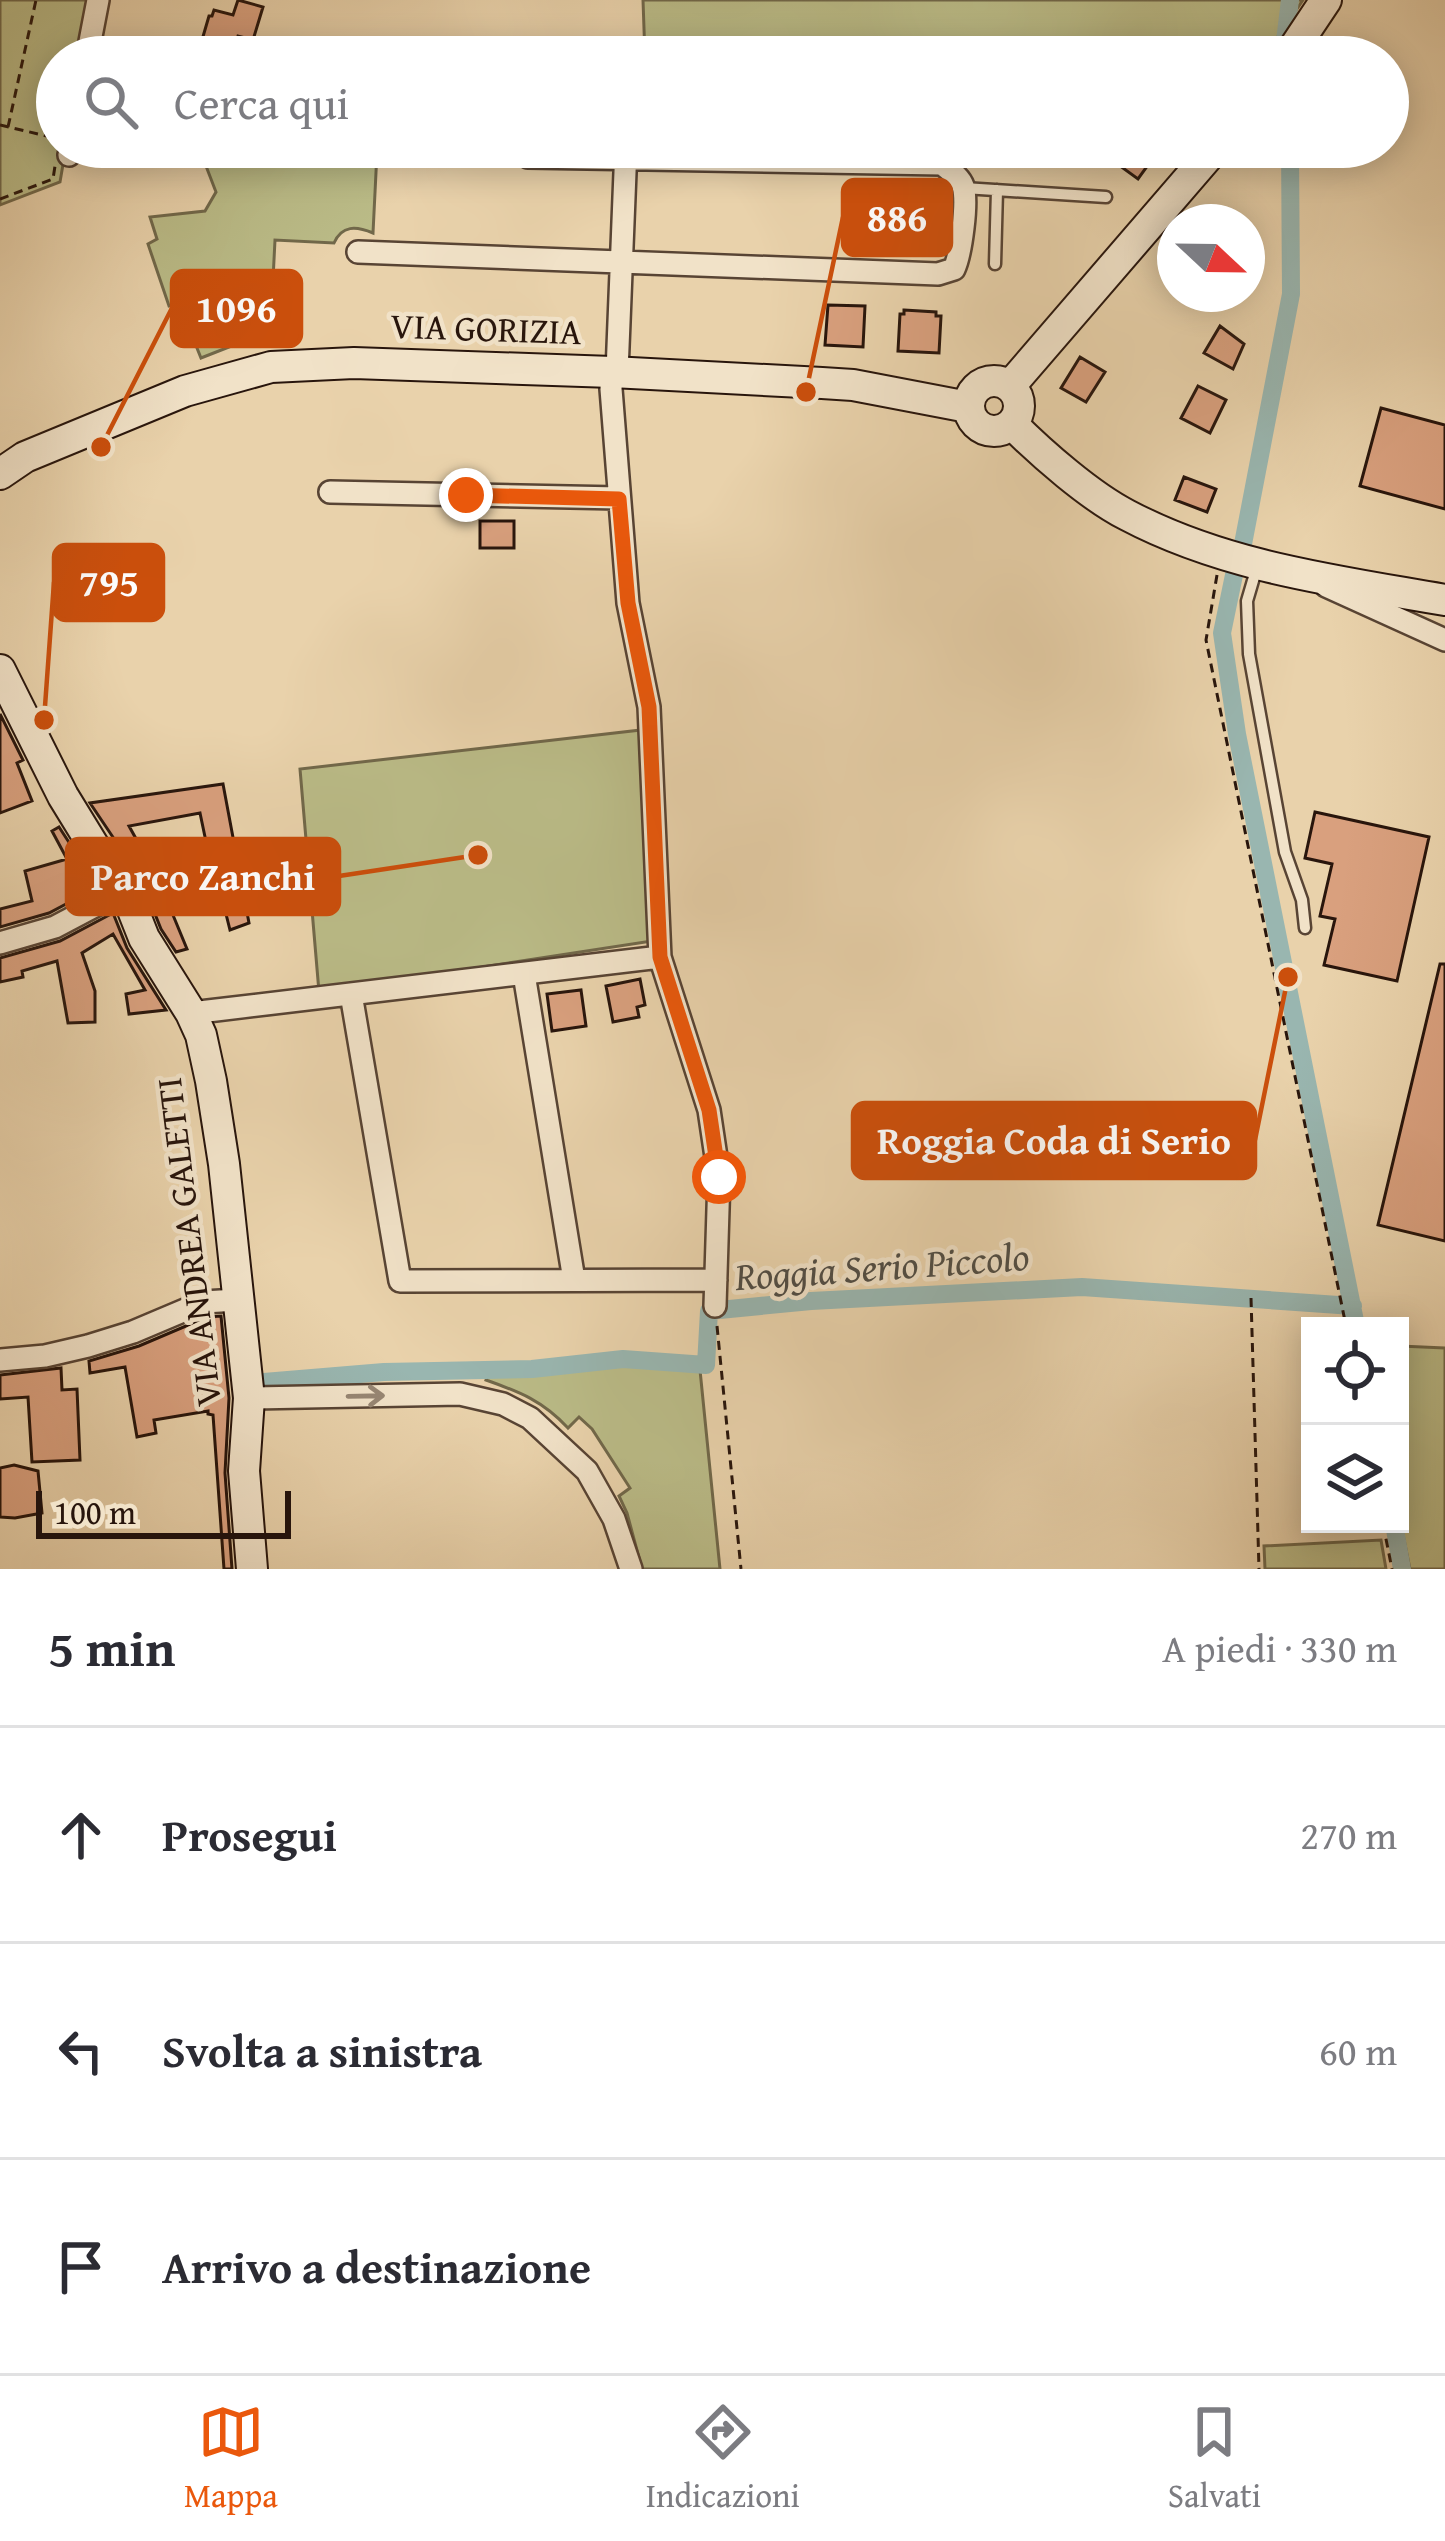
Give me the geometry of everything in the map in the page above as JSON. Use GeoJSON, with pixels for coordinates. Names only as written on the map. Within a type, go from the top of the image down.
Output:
{"type":"FeatureCollection","features":[{"type":"Feature","properties":{"kind":"street"},"geometry":{"type":"LineString","coordinates":[[91,36],[98,0]]}},
{"type":"Feature","properties":{"kind":"street"},"geometry":{"type":"LineString","coordinates":[[1302,36],[1326,0]]}},
{"type":"Feature","properties":{"kind":"street"},"geometry":{"type":"LineString","coordinates":[[624,168],[610,389],[628,603],[649,707],[660,957],[709,1110],[719,1177],[715,1306]]}},
{"type":"Feature","properties":{"kind":"street"},"geometry":{"type":"LineString","coordinates":[[358,252],[938,274],[954,268],[961,253],[964,188],[948,168]]}},
{"type":"Feature","properties":{"kind":"street"},"geometry":{"type":"LineString","coordinates":[[1010,386],[1198,168]]}},
{"type":"Feature","properties":{"kind":"street","name":"VIA GORIZIA"},"geometry":{"type":"LineString","coordinates":[[6,467],[185,391],[271,367],[354,363],[853,385],[968,406],[970,416],[984,430],[1004,430],[1012,424],[1124,514],[1236,565],[1445,601]]}},
{"type":"Feature","properties":{"kind":"street"},"geometry":{"type":"LineString","coordinates":[[968,406],[974,388],[982,383],[992,380],[1010,386],[1018,400],[1012,424]]}},
{"type":"Feature","properties":{"kind":"street"},"geometry":{"type":"LineString","coordinates":[[330,492],[619,499]]}},
{"type":"Feature","properties":{"kind":"street"},"geometry":{"type":"LineString","coordinates":[[1304,575],[1445,640]]}},
{"type":"Feature","properties":{"kind":"street","name":"VIA ANDREA GALETTI"},"geometry":{"type":"LineString","coordinates":[[1,675],[63,796],[125,890],[144,938],[201,1035],[224,1164],[249,1398],[244,1471],[252,1569]]}},
{"type":"Feature","properties":{"kind":"street"},"geometry":{"type":"LineString","coordinates":[[0,943],[55,927],[125,890]]}},
{"type":"Feature","properties":{"kind":"street"},"geometry":{"type":"LineString","coordinates":[[191,1013],[660,957]]}},
{"type":"Feature","properties":{"kind":"street"},"geometry":{"type":"LineString","coordinates":[[524,974],[574,1280]]}},
{"type":"Feature","properties":{"kind":"street"},"geometry":{"type":"LineString","coordinates":[[351,994],[400,1280],[716,1280]]}},
{"type":"Feature","properties":{"kind":"street"},"geometry":{"type":"LineString","coordinates":[[0,1360],[88,1346],[204,1302],[237,1300]]}},
{"type":"Feature","properties":{"kind":"street"},"geometry":{"type":"LineString","coordinates":[[249,1398],[460,1394],[503,1404],[530,1418],[587,1471],[614,1520],[631,1569]]}},
{"type":"Feature","properties":{"kind":"lane"},"geometry":{"type":"LineString","coordinates":[[964,188],[1106,197]]}},
{"type":"Feature","properties":{"kind":"lane"},"geometry":{"type":"LineString","coordinates":[[995,264],[997,190]]}},
{"type":"Feature","properties":{"kind":"lane"},"geometry":{"type":"LineString","coordinates":[[1236,565],[1247,601],[1250,653],[1285,852],[1305,928]]}},
{"type":"Feature","properties":{"kind":"path"},"geometry":{"type":"LineString","coordinates":[[8,127],[37,0]]}},
{"type":"Feature","properties":{"kind":"path"},"geometry":{"type":"LineString","coordinates":[[0,125],[36,139]]}},
{"type":"Feature","properties":{"kind":"path"},"geometry":{"type":"LineString","coordinates":[[0,199],[53,179],[57,168]]}},
{"type":"Feature","properties":{"kind":"path"},"geometry":{"type":"LineString","coordinates":[[1236,565],[1206,640],[1344,1317]]}},
{"type":"Feature","properties":{"kind":"path"},"geometry":{"type":"LineString","coordinates":[[1252,1298],[1259,1569]]}},
{"type":"Feature","properties":{"kind":"path"},"geometry":{"type":"LineString","coordinates":[[715,1306],[741,1569]]}},
{"type":"Feature","properties":{"kind":"path"},"geometry":{"type":"LineString","coordinates":[[1385,1533],[1392,1569]]}},
{"type":"Feature","properties":{"kind":"green space"},"geometry":{"type":"Polygon","coordinates":[[[0,0],[92,0],[86,36],[36,36],[36,168],[62,168],[60,182],[0,205],[0,0]]]}},
{"type":"Feature","properties":{"kind":"green space"},"geometry":{"type":"Polygon","coordinates":[[[643,0],[1303,0],[1278,36],[644,36],[643,0]]]}},
{"type":"Feature","properties":{"kind":"green space"},"geometry":{"type":"Polygon","coordinates":[[[207,168],[376,168],[373,233],[350,229],[334,243],[275,240],[270,339],[234,345],[201,358],[179,303],[169,306],[148,244],[157,239],[150,217],[205,211],[216,192],[207,168]]]}},
{"type":"Feature","properties":{"kind":"green space"},"geometry":{"type":"Polygon","coordinates":[[[641,730],[652,941],[319,992],[300,769],[641,730]]]}},
{"type":"Feature","properties":{"kind":"green space"},"geometry":{"type":"Polygon","coordinates":[[[1409,1346],[1445,1348],[1445,1569],[1410,1569],[1403,1533],[1409,1533],[1409,1346]]]}},
{"type":"Feature","properties":{"kind":"green space"},"geometry":{"type":"Polygon","coordinates":[[[620,1364],[700,1370],[720,1569],[642,1569],[619,1496],[630,1488],[592,1429],[579,1417],[568,1428],[530,1398],[486,1380],[488,1375],[534,1375],[620,1364]]]}},
{"type":"Feature","properties":{"kind":"green space"},"geometry":{"type":"Polygon","coordinates":[[[1381,1540],[1386,1569],[1265,1569],[1264,1546],[1381,1540]]]}},
{"type":"Feature","properties":{"kind":"building"},"geometry":{"type":"Polygon","coordinates":[[[238,0],[263,7],[254,36],[203,36],[214,10],[233,15],[238,0]]]}},
{"type":"Feature","properties":{"kind":"building"},"geometry":{"type":"Polygon","coordinates":[[[1123,168],[1146,168],[1138,179],[1123,168]]]}},
{"type":"Feature","properties":{"kind":"building"},"geometry":{"type":"Polygon","coordinates":[[[828,305],[865,306],[863,347],[825,345],[828,305]]]}},
{"type":"Feature","properties":{"kind":"building"},"geometry":{"type":"Polygon","coordinates":[[[904,310],[941,316],[939,353],[898,351],[904,310]]]}},
{"type":"Feature","properties":{"kind":"building"},"geometry":{"type":"Polygon","coordinates":[[[1220,326],[1244,344],[1233,369],[1204,353],[1220,326]]]}},
{"type":"Feature","properties":{"kind":"building"},"geometry":{"type":"Polygon","coordinates":[[[1080,357],[1105,372],[1086,402],[1061,388],[1080,357]]]}},
{"type":"Feature","properties":{"kind":"building"},"geometry":{"type":"Polygon","coordinates":[[[1198,386],[1226,400],[1210,433],[1181,418],[1198,386]]]}},
{"type":"Feature","properties":{"kind":"building"},"geometry":{"type":"Polygon","coordinates":[[[1381,408],[1445,425],[1445,509],[1360,486],[1381,408]]]}},
{"type":"Feature","properties":{"kind":"building"},"geometry":{"type":"Polygon","coordinates":[[[1184,477],[1216,489],[1207,512],[1175,500],[1184,477]]]}},
{"type":"Feature","properties":{"kind":"building"},"geometry":{"type":"Polygon","coordinates":[[[480,521],[514,521],[514,548],[480,548],[480,521]]]}},
{"type":"Feature","properties":{"kind":"building"},"geometry":{"type":"Polygon","coordinates":[[[0,714],[23,760],[17,763],[32,801],[0,813],[0,714]]]}},
{"type":"Feature","properties":{"kind":"building"},"geometry":{"type":"Polygon","coordinates":[[[223,784],[249,923],[230,930],[221,894],[187,900],[178,868],[209,856],[200,813],[129,826],[171,902],[187,949],[176,952],[141,879],[90,803],[223,784]]]}},
{"type":"Feature","properties":{"kind":"building"},"geometry":{"type":"Polygon","coordinates":[[[1315,812],[1429,837],[1397,981],[1324,965],[1335,919],[1320,916],[1332,864],[1305,858],[1315,812]]]}},
{"type":"Feature","properties":{"kind":"building"},"geometry":{"type":"Polygon","coordinates":[[[59,827],[98,887],[49,913],[0,927],[0,909],[32,901],[25,871],[67,859],[52,831],[59,827]]]}},
{"type":"Feature","properties":{"kind":"building"},"geometry":{"type":"Polygon","coordinates":[[[113,913],[127,948],[166,1010],[129,1014],[126,994],[145,990],[113,934],[82,953],[95,991],[95,1022],[68,1023],[57,961],[0,982],[0,958],[60,941],[113,913]]]}},
{"type":"Feature","properties":{"kind":"building"},"geometry":{"type":"Polygon","coordinates":[[[1440,964],[1445,964],[1445,1241],[1378,1225],[1440,964]]]}},
{"type":"Feature","properties":{"kind":"building"},"geometry":{"type":"Polygon","coordinates":[[[640,979],[645,1005],[637,1007],[639,1017],[613,1022],[606,986],[640,979]]]}},
{"type":"Feature","properties":{"kind":"building"},"geometry":{"type":"Polygon","coordinates":[[[581,990],[586,1026],[552,1031],[547,994],[581,990]]]}},
{"type":"Feature","properties":{"kind":"building"},"geometry":{"type":"Polygon","coordinates":[[[221,1316],[229,1398],[225,1473],[232,1569],[224,1569],[213,1415],[208,1411],[154,1420],[156,1433],[137,1437],[125,1367],[90,1373],[89,1361],[221,1316]]]}},
{"type":"Feature","properties":{"kind":"building"},"geometry":{"type":"Polygon","coordinates":[[[61,1368],[62,1390],[77,1389],[80,1460],[32,1462],[28,1397],[0,1399],[0,1375],[61,1368]]]}},
{"type":"Feature","properties":{"kind":"building"},"geometry":{"type":"Polygon","coordinates":[[[14,1465],[38,1471],[42,1513],[0,1517],[0,1468],[14,1465]]]}},
{"type":"Feature","properties":{"kind":"waterway"},"geometry":{"type":"LineString","coordinates":[[1286,36],[1290,0]]}},
{"type":"Feature","properties":{"kind":"waterway"},"geometry":{"type":"LineString","coordinates":[[1243,544],[1291,294],[1290,168]]}},
{"type":"Feature","properties":{"kind":"waterway"},"geometry":{"type":"LineString","coordinates":[[1234,575],[1222,633],[1237,734],[1354,1317]]}},
{"type":"Feature","properties":{"kind":"waterway","name":"Roggia Serio Piccolo"},"geometry":{"type":"LineString","coordinates":[[252,1383],[384,1372],[532,1369],[623,1359],[706,1365],[709,1311],[811,1301],[1082,1287],[1353,1306]]}},
{"type":"Feature","properties":{"kind":"waterway"},"geometry":{"type":"LineString","coordinates":[[1396,1533],[1402,1569]]}},
{"type":"Feature","properties":{"kind":"place","name":"886"},"geometry":{"type":"Point","coordinates":[806,392]}},
{"type":"Feature","properties":{"kind":"place","name":"1096"},"geometry":{"type":"Point","coordinates":[101,447]}},
{"type":"Feature","properties":{"kind":"place","name":"795"},"geometry":{"type":"Point","coordinates":[44,720]}},
{"type":"Feature","properties":{"kind":"place","name":"Parco Zanchi"},"geometry":{"type":"Point","coordinates":[478,855]}},
{"type":"Feature","properties":{"kind":"place","name":"Roggia Coda di Serio"},"geometry":{"type":"Point","coordinates":[1288,977]}},
{"type":"Feature","properties":{"kind":"route"},"geometry":{"type":"LineString","coordinates":[[466,495],[619,499],[628,603],[649,707],[660,957],[709,1110],[719,1177]]}}]}
